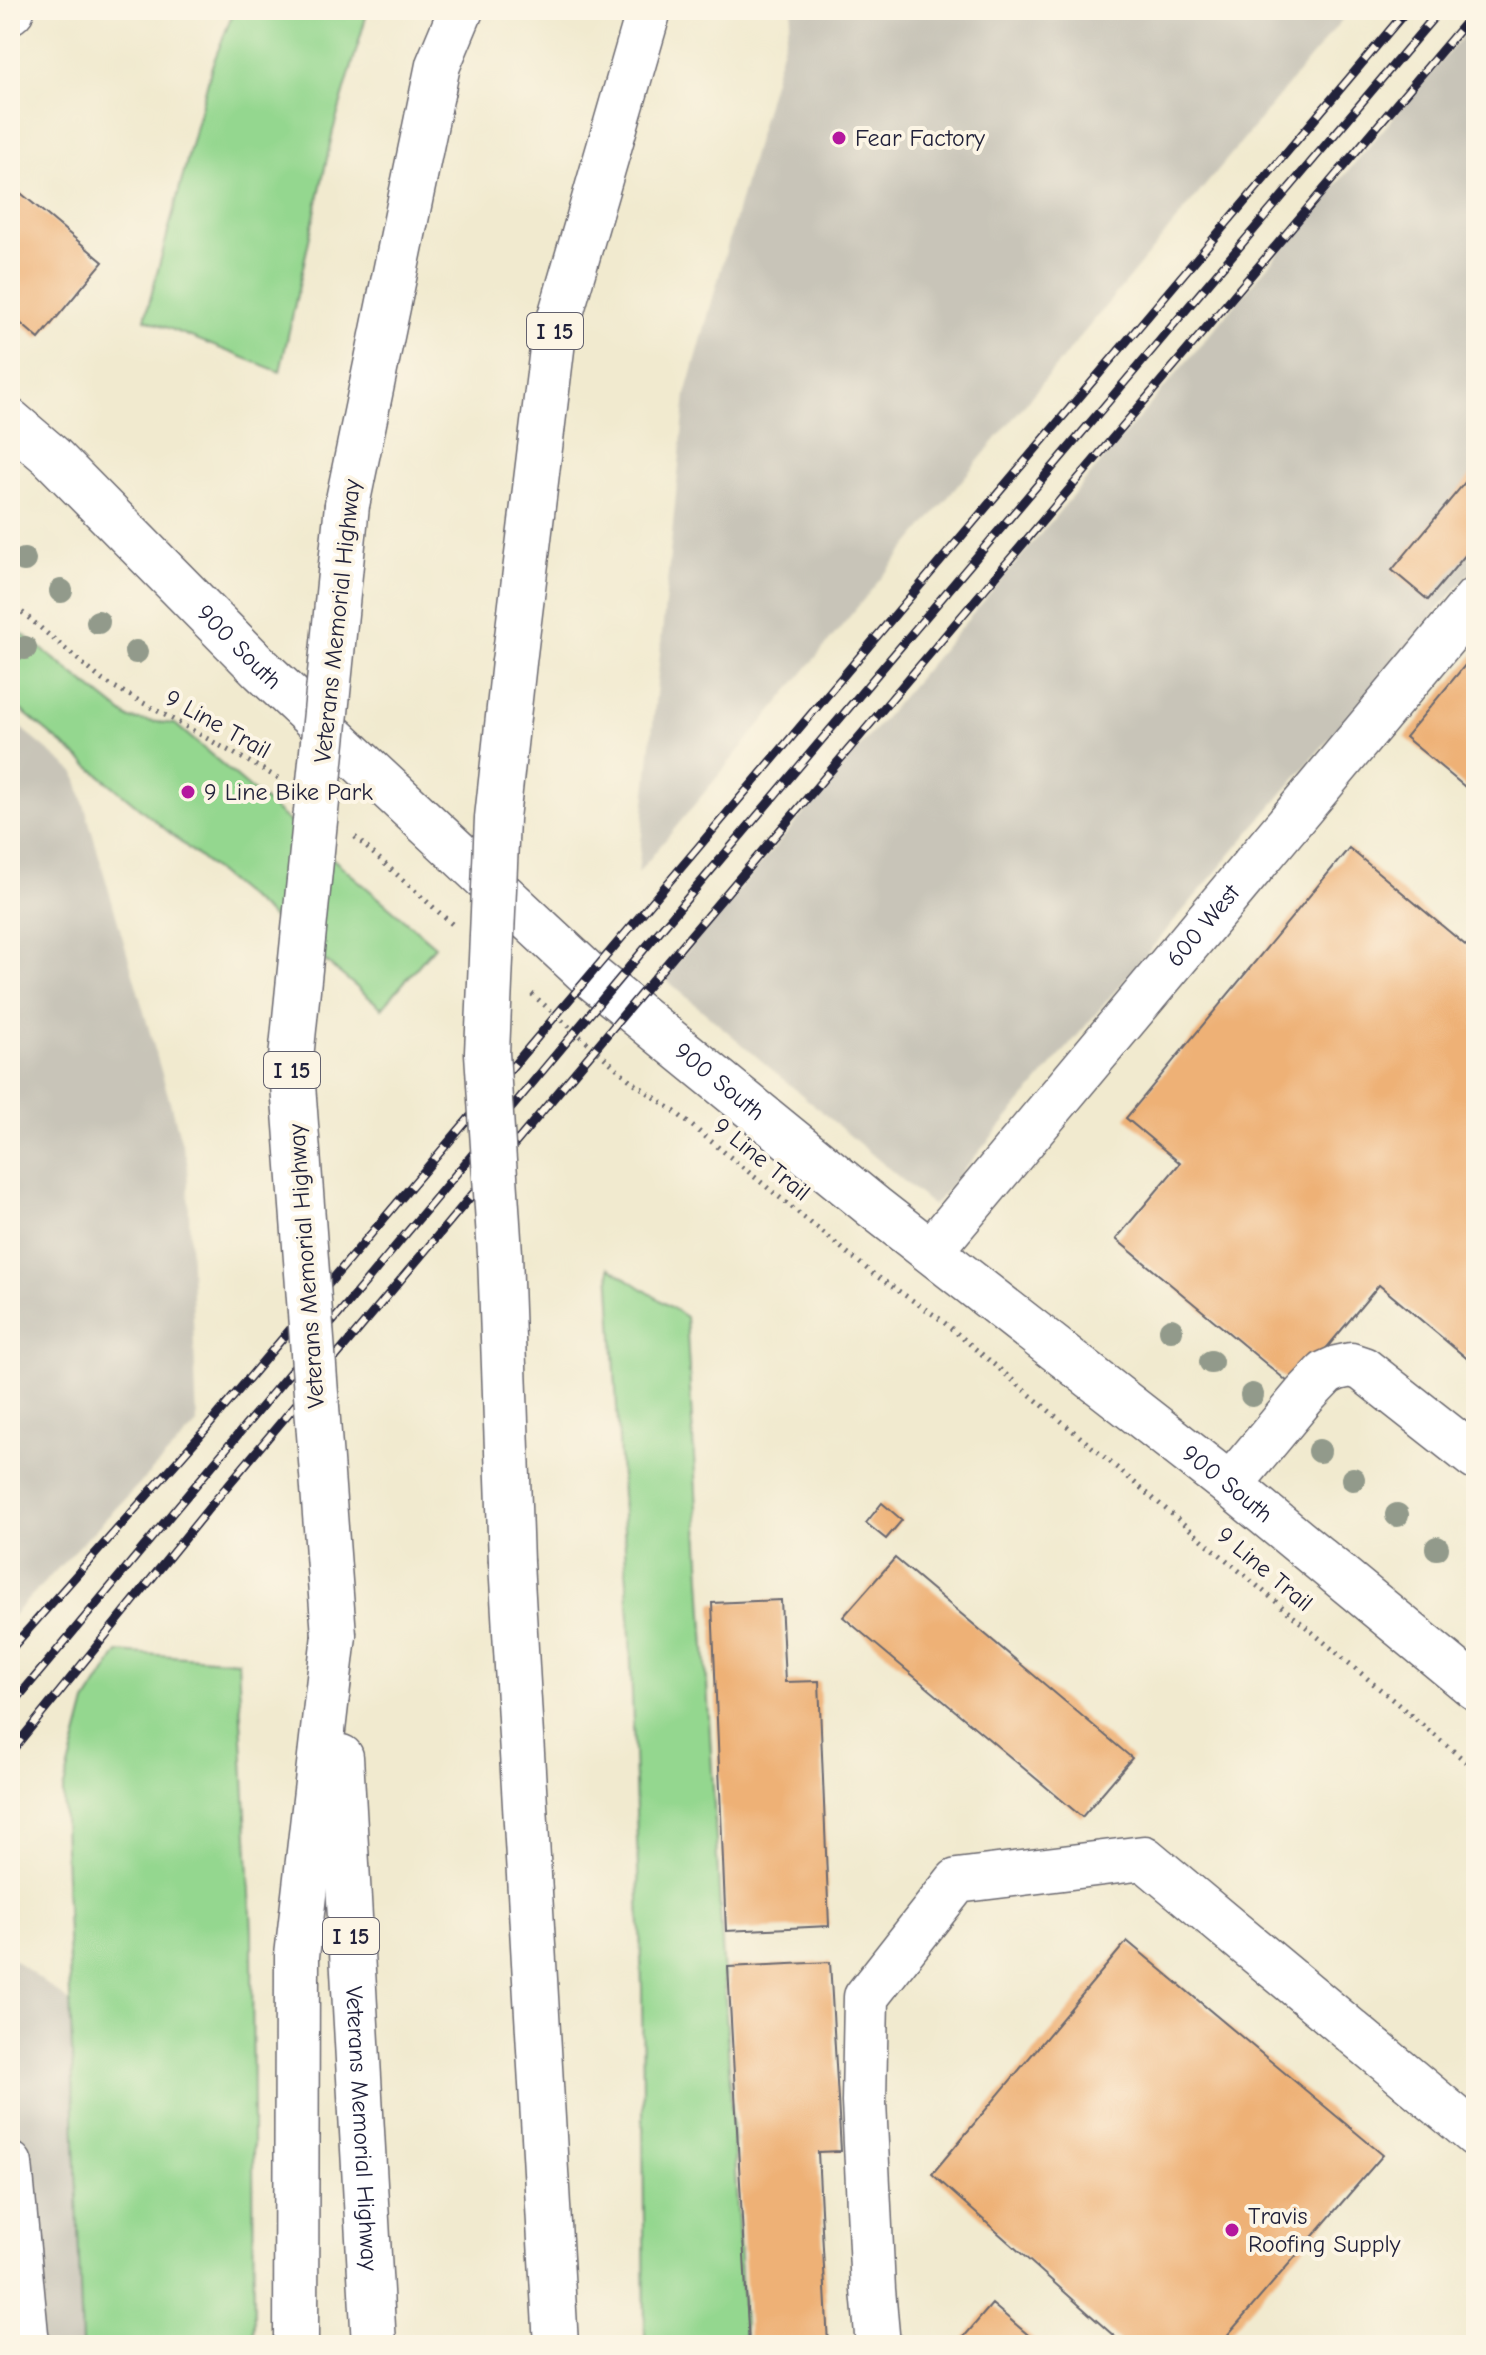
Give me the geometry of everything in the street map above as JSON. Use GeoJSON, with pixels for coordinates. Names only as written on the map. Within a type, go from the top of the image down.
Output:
{"type":"FeatureCollection","features":[{"type":"Feature","properties":{"kind":"main road","name":"Veterans Memorial Highway"},"geometry":{"type":"LineString","coordinates":[[374,2345],[334,1635],[291,1058],[347,505],[438,65],[461,10]]}},
{"type":"Feature","properties":{"kind":"main road","name":"I 15"},"geometry":{"type":"LineString","coordinates":[[556,2345],[511,1562],[500,1254],[487,1053],[497,818],[553,341],[649,10]]}},
{"type":"Feature","properties":{"kind":"main road","name":"900 South"},"geometry":{"type":"LineString","coordinates":[[10,421],[51,456],[262,670],[589,975],[931,1251],[1472,1676]]}},
{"type":"Feature","properties":{"kind":"main road","name":"600 West"},"geometry":{"type":"LineString","coordinates":[[931,1251],[1476,599]]}},
{"type":"Feature","properties":{"kind":"main road"},"geometry":{"type":"LineString","coordinates":[[1230,1485],[1326,1373],[1351,1365],[1363,1369],[1476,1458]]}},
{"type":"Feature","properties":{"kind":"main road"},"geometry":{"type":"LineString","coordinates":[[296,2345],[297,1956],[334,1635]]}},
{"type":"Feature","properties":{"kind":"main road"},"geometry":{"type":"LineString","coordinates":[[878,2345],[864,2102],[866,1997],[957,1881],[1144,1858],[1476,2135]]}},
{"type":"Feature","properties":{"kind":"main road"},"geometry":{"type":"LineString","coordinates":[[10,2164],[27,2345]]}},
{"type":"Feature","properties":{"kind":"path","name":"9 Line Trail"},"geometry":{"type":"LineString","coordinates":[[10,602],[102,680],[290,784]]}},
{"type":"Feature","properties":{"kind":"path"},"geometry":{"type":"LineString","coordinates":[[349,832],[453,924]]}},
{"type":"Feature","properties":{"kind":"path","name":"9 Line Trail"},"geometry":{"type":"LineString","coordinates":[[522,985],[630,1080],[674,1111],[872,1273],[940,1319],[1476,1770]]}},
{"type":"Feature","properties":{"kind":"shaded area"},"geometry":{"type":"Polygon","coordinates":[[[793,10],[1350,10],[638,873],[686,395],[793,10]]]}},
{"type":"Feature","properties":{"kind":"shaded area"},"geometry":{"type":"Polygon","coordinates":[[[1476,20],[1476,565],[933,1206],[664,978],[1476,20]]]}},
{"type":"Feature","properties":{"kind":"shaded area"},"geometry":{"type":"Polygon","coordinates":[[[10,719],[75,773],[187,1161],[197,1424],[10,1618],[10,719]]]}},
{"type":"Feature","properties":{"kind":"shaded area"},"geometry":{"type":"Polygon","coordinates":[[[10,1956],[95,2022],[103,2345],[10,2345],[10,1956]]]}},
{"type":"Feature","properties":{"kind":"green space"},"geometry":{"type":"Polygon","coordinates":[[[234,10],[368,10],[333,131],[280,372],[145,319],[212,66],[234,10]]]}},
{"type":"Feature","properties":{"kind":"green space","name":"9 Line Bike Park"},"geometry":{"type":"Polygon","coordinates":[[[10,624],[130,719],[175,724],[435,946],[382,1008],[10,701],[10,624]]]}},
{"type":"Feature","properties":{"kind":"green space"},"geometry":{"type":"Polygon","coordinates":[[[609,1267],[686,1317],[745,2345],[645,2345],[642,1987],[630,1636],[609,1267]]]}},
{"type":"Feature","properties":{"kind":"green space"},"geometry":{"type":"Polygon","coordinates":[[[118,1652],[238,1661],[252,1932],[254,2345],[82,2345],[63,1791],[86,1703],[118,1652]]]}},
{"type":"Feature","properties":{"kind":"building"},"geometry":{"type":"Polygon","coordinates":[[[10,184],[103,262],[39,339],[10,314],[10,184]]]}},
{"type":"Feature","properties":{"kind":"building"},"geometry":{"type":"Polygon","coordinates":[[[1476,469],[1476,560],[1467,553],[1428,600],[1392,570],[1476,469]]]}},
{"type":"Feature","properties":{"kind":"building"},"geometry":{"type":"Polygon","coordinates":[[[1476,652],[1476,796],[1405,737],[1476,652]]]}},
{"type":"Feature","properties":{"kind":"building"},"geometry":{"type":"Polygon","coordinates":[[[1349,848],[1476,954],[1476,1366],[1379,1285],[1294,1387],[1116,1239],[1180,1163],[1126,1118],[1349,848]]]}},
{"type":"Feature","properties":{"kind":"building"},"geometry":{"type":"Polygon","coordinates":[[[882,1503],[902,1520],[886,1539],[866,1523],[882,1503]]]}},
{"type":"Feature","properties":{"kind":"building"},"geometry":{"type":"Polygon","coordinates":[[[895,1558],[1132,1758],[1082,1817],[843,1617],[895,1558]]]}},
{"type":"Feature","properties":{"kind":"building"},"geometry":{"type":"Polygon","coordinates":[[[781,1600],[785,1682],[819,1681],[829,1926],[726,1931],[712,1603],[781,1600]]]}},
{"type":"Feature","properties":{"kind":"building"},"geometry":{"type":"Polygon","coordinates":[[[1127,1941],[1383,2155],[1219,2345],[1123,2344],[932,2174],[1127,1941]]]}},
{"type":"Feature","properties":{"kind":"building"},"geometry":{"type":"Polygon","coordinates":[[[830,1962],[841,2151],[818,2152],[828,2345],[749,2345],[728,1967],[830,1962]]]}},
{"type":"Feature","properties":{"kind":"building"},"geometry":{"type":"Polygon","coordinates":[[[992,2304],[1040,2345],[957,2345],[992,2304]]]}},
{"type":"Feature","properties":{"kind":"railway"},"geometry":{"type":"LineString","coordinates":[[10,1650],[205,1430],[1407,10]]}},
{"type":"Feature","properties":{"kind":"railway"},"geometry":{"type":"LineString","coordinates":[[10,1707],[641,953],[1440,10]]}},
{"type":"Feature","properties":{"kind":"railway"},"geometry":{"type":"LineString","coordinates":[[10,1753],[213,1503],[630,1007],[1476,10]]}},
{"type":"Feature","properties":{"kind":"place","name":"Fear Factory"},"geometry":{"type":"Point","coordinates":[839,138]}},
{"type":"Feature","properties":{"kind":"place","name":"9 Line Bike Park"},"geometry":{"type":"Point","coordinates":[188,792]}},
{"type":"Feature","properties":{"kind":"place","name":"Travis Roofing Supply"},"geometry":{"type":"Point","coordinates":[1232,2230]}}]}
